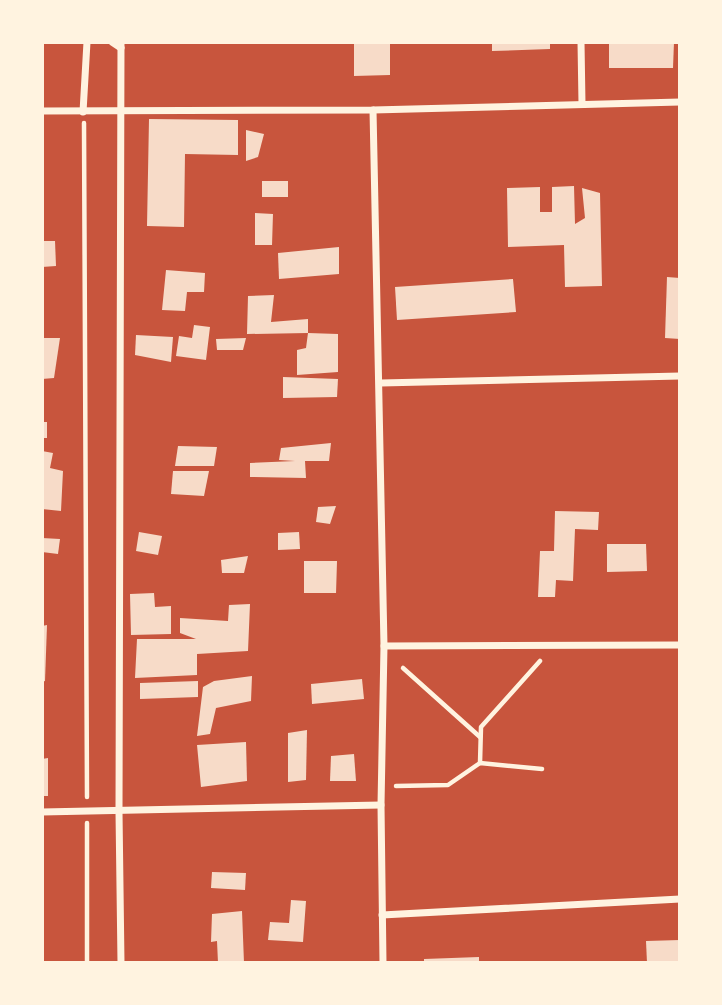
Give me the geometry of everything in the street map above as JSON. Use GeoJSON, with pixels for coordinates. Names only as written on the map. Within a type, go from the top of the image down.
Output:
{"type":"FeatureCollection","features":[{"type":"Feature","properties":{"kind":"street"},"geometry":{"type":"LineString","coordinates":[[83,112],[87,42]]}},
{"type":"Feature","properties":{"kind":"street"},"geometry":{"type":"LineString","coordinates":[[112,42],[121,45],[121,963]]}},
{"type":"Feature","properties":{"kind":"street"},"geometry":{"type":"LineString","coordinates":[[581,42],[582,104]]}},
{"type":"Feature","properties":{"kind":"street"},"geometry":{"type":"LineString","coordinates":[[42,111],[373,110],[680,102]]}},
{"type":"Feature","properties":{"kind":"street"},"geometry":{"type":"LineString","coordinates":[[373,110],[381,383],[383,963]]}},
{"type":"Feature","properties":{"kind":"street"},"geometry":{"type":"LineString","coordinates":[[381,383],[680,376]]}},
{"type":"Feature","properties":{"kind":"street"},"geometry":{"type":"LineString","coordinates":[[384,646],[680,645]]}},
{"type":"Feature","properties":{"kind":"street"},"geometry":{"type":"LineString","coordinates":[[42,812],[381,805]]}},
{"type":"Feature","properties":{"kind":"street"},"geometry":{"type":"LineString","coordinates":[[382,915],[680,899]]}},
{"type":"Feature","properties":{"kind":"path"},"geometry":{"type":"LineString","coordinates":[[83,112],[87,963]]}},
{"type":"Feature","properties":{"kind":"path"},"geometry":{"type":"LineString","coordinates":[[480,764],[481,727],[542,658]]}},
{"type":"Feature","properties":{"kind":"path"},"geometry":{"type":"LineString","coordinates":[[403,668],[481,737]]}},
{"type":"Feature","properties":{"kind":"path"},"geometry":{"type":"LineString","coordinates":[[393,786],[448,785],[480,764],[542,769]]}},
{"type":"Feature","properties":{"kind":"building"},"geometry":{"type":"Polygon","coordinates":[[[354,42],[390,42],[390,75],[354,76],[354,42]]]}},
{"type":"Feature","properties":{"kind":"building"},"geometry":{"type":"Polygon","coordinates":[[[492,42],[550,42],[550,49],[492,51],[492,42]]]}},
{"type":"Feature","properties":{"kind":"building"},"geometry":{"type":"Polygon","coordinates":[[[609,42],[674,42],[673,68],[609,68],[609,42]]]}},
{"type":"Feature","properties":{"kind":"building"},"geometry":{"type":"Polygon","coordinates":[[[149,119],[238,120],[238,155],[185,154],[184,227],[147,226],[149,119]]]}},
{"type":"Feature","properties":{"kind":"building"},"geometry":{"type":"Polygon","coordinates":[[[246,130],[264,134],[258,157],[246,161],[246,130]]]}},
{"type":"Feature","properties":{"kind":"building"},"geometry":{"type":"Polygon","coordinates":[[[262,181],[288,181],[288,197],[262,197],[262,181]]]}},
{"type":"Feature","properties":{"kind":"building"},"geometry":{"type":"Polygon","coordinates":[[[574,186],[575,224],[585,218],[582,188],[600,193],[602,286],[565,287],[564,245],[508,247],[507,188],[540,187],[540,212],[552,212],[552,187],[574,186]]]}},
{"type":"Feature","properties":{"kind":"building"},"geometry":{"type":"Polygon","coordinates":[[[255,213],[273,214],[272,245],[255,245],[255,213]]]}},
{"type":"Feature","properties":{"kind":"building"},"geometry":{"type":"Polygon","coordinates":[[[42,241],[55,241],[56,266],[42,267],[42,241]]]}},
{"type":"Feature","properties":{"kind":"building"},"geometry":{"type":"Polygon","coordinates":[[[339,247],[339,274],[279,279],[278,253],[339,247]]]}},
{"type":"Feature","properties":{"kind":"building"},"geometry":{"type":"Polygon","coordinates":[[[166,270],[205,273],[204,292],[187,292],[185,311],[162,310],[166,270]]]}},
{"type":"Feature","properties":{"kind":"building"},"geometry":{"type":"Polygon","coordinates":[[[667,277],[680,278],[680,339],[665,338],[667,277]]]}},
{"type":"Feature","properties":{"kind":"building"},"geometry":{"type":"Polygon","coordinates":[[[513,279],[516,312],[397,320],[395,287],[513,279]]]}},
{"type":"Feature","properties":{"kind":"building"},"geometry":{"type":"Polygon","coordinates":[[[274,295],[271,322],[308,319],[308,333],[247,334],[248,296],[274,295]]]}},
{"type":"Feature","properties":{"kind":"building"},"geometry":{"type":"Polygon","coordinates":[[[194,325],[210,327],[206,360],[176,356],[179,336],[192,338],[194,325]]]}},
{"type":"Feature","properties":{"kind":"building"},"geometry":{"type":"Polygon","coordinates":[[[308,333],[338,334],[338,372],[297,375],[297,350],[306,348],[308,333]]]}},
{"type":"Feature","properties":{"kind":"building"},"geometry":{"type":"Polygon","coordinates":[[[136,335],[173,337],[171,362],[135,355],[136,335]]]}},
{"type":"Feature","properties":{"kind":"building"},"geometry":{"type":"Polygon","coordinates":[[[42,338],[60,338],[54,378],[42,379],[42,338]]]}},
{"type":"Feature","properties":{"kind":"building"},"geometry":{"type":"Polygon","coordinates":[[[246,338],[243,350],[217,350],[216,339],[246,338]]]}},
{"type":"Feature","properties":{"kind":"building"},"geometry":{"type":"Polygon","coordinates":[[[283,377],[338,379],[337,397],[283,398],[283,377]]]}},
{"type":"Feature","properties":{"kind":"building"},"geometry":{"type":"Polygon","coordinates":[[[42,422],[47,422],[47,438],[42,438],[42,422]]]}},
{"type":"Feature","properties":{"kind":"building"},"geometry":{"type":"Polygon","coordinates":[[[331,443],[329,461],[305,461],[306,478],[250,477],[250,463],[295,461],[279,460],[281,448],[331,443]]]}},
{"type":"Feature","properties":{"kind":"building"},"geometry":{"type":"Polygon","coordinates":[[[178,446],[217,447],[214,466],[175,466],[178,446]]]}},
{"type":"Feature","properties":{"kind":"building"},"geometry":{"type":"Polygon","coordinates":[[[42,451],[53,453],[50,468],[63,471],[61,511],[42,509],[42,451]]]}},
{"type":"Feature","properties":{"kind":"building"},"geometry":{"type":"Polygon","coordinates":[[[173,471],[209,471],[204,496],[171,494],[173,471]]]}},
{"type":"Feature","properties":{"kind":"building"},"geometry":{"type":"Polygon","coordinates":[[[336,506],[330,524],[316,522],[318,507],[336,506]]]}},
{"type":"Feature","properties":{"kind":"building"},"geometry":{"type":"Polygon","coordinates":[[[555,511],[599,512],[598,530],[575,529],[573,581],[556,580],[555,597],[538,597],[540,551],[554,551],[555,511]]]}},
{"type":"Feature","properties":{"kind":"building"},"geometry":{"type":"Polygon","coordinates":[[[139,532],[162,536],[158,555],[136,551],[139,532]]]}},
{"type":"Feature","properties":{"kind":"building"},"geometry":{"type":"Polygon","coordinates":[[[299,532],[300,549],[278,550],[278,533],[299,532]]]}},
{"type":"Feature","properties":{"kind":"building"},"geometry":{"type":"Polygon","coordinates":[[[42,538],[60,539],[58,554],[42,552],[42,538]]]}},
{"type":"Feature","properties":{"kind":"building"},"geometry":{"type":"Polygon","coordinates":[[[607,544],[646,544],[647,571],[607,572],[607,544]]]}},
{"type":"Feature","properties":{"kind":"building"},"geometry":{"type":"Polygon","coordinates":[[[248,556],[244,573],[222,573],[221,560],[248,556]]]}},
{"type":"Feature","properties":{"kind":"building"},"geometry":{"type":"Polygon","coordinates":[[[304,561],[337,561],[336,593],[304,593],[304,561]]]}},
{"type":"Feature","properties":{"kind":"building"},"geometry":{"type":"Polygon","coordinates":[[[154,593],[155,607],[171,606],[171,634],[131,635],[130,594],[154,593]]]}},
{"type":"Feature","properties":{"kind":"building"},"geometry":{"type":"Polygon","coordinates":[[[250,604],[248,651],[197,654],[197,675],[135,678],[137,639],[196,639],[180,633],[180,618],[228,621],[229,605],[250,604]]]}},
{"type":"Feature","properties":{"kind":"building"},"geometry":{"type":"Polygon","coordinates":[[[47,625],[45,681],[42,682],[42,626],[47,625]]]}},
{"type":"Feature","properties":{"kind":"building"},"geometry":{"type":"Polygon","coordinates":[[[252,676],[251,701],[216,708],[210,734],[197,736],[203,687],[214,681],[252,676]]]}},
{"type":"Feature","properties":{"kind":"building"},"geometry":{"type":"Polygon","coordinates":[[[362,679],[364,699],[312,704],[311,684],[362,679]]]}},
{"type":"Feature","properties":{"kind":"building"},"geometry":{"type":"Polygon","coordinates":[[[198,681],[198,697],[140,699],[140,683],[198,681]]]}},
{"type":"Feature","properties":{"kind":"building"},"geometry":{"type":"Polygon","coordinates":[[[307,730],[306,780],[288,782],[288,733],[307,730]]]}},
{"type":"Feature","properties":{"kind":"building"},"geometry":{"type":"Polygon","coordinates":[[[246,742],[247,781],[201,787],[197,745],[246,742]]]}},
{"type":"Feature","properties":{"kind":"building"},"geometry":{"type":"Polygon","coordinates":[[[354,754],[356,781],[330,781],[331,756],[354,754]]]}},
{"type":"Feature","properties":{"kind":"building"},"geometry":{"type":"Polygon","coordinates":[[[48,758],[48,796],[42,796],[42,759],[48,758]]]}},
{"type":"Feature","properties":{"kind":"building"},"geometry":{"type":"Polygon","coordinates":[[[212,872],[246,873],[245,890],[211,888],[212,872]]]}},
{"type":"Feature","properties":{"kind":"building"},"geometry":{"type":"Polygon","coordinates":[[[291,900],[306,901],[303,942],[268,940],[270,922],[289,923],[291,900]]]}},
{"type":"Feature","properties":{"kind":"building"},"geometry":{"type":"Polygon","coordinates":[[[242,911],[244,963],[218,963],[217,941],[211,942],[212,914],[242,911]]]}},
{"type":"Feature","properties":{"kind":"building"},"geometry":{"type":"Polygon","coordinates":[[[680,940],[680,963],[647,963],[646,941],[680,940]]]}},
{"type":"Feature","properties":{"kind":"building"},"geometry":{"type":"Polygon","coordinates":[[[479,957],[479,963],[424,963],[424,959],[479,957]]]}}]}
